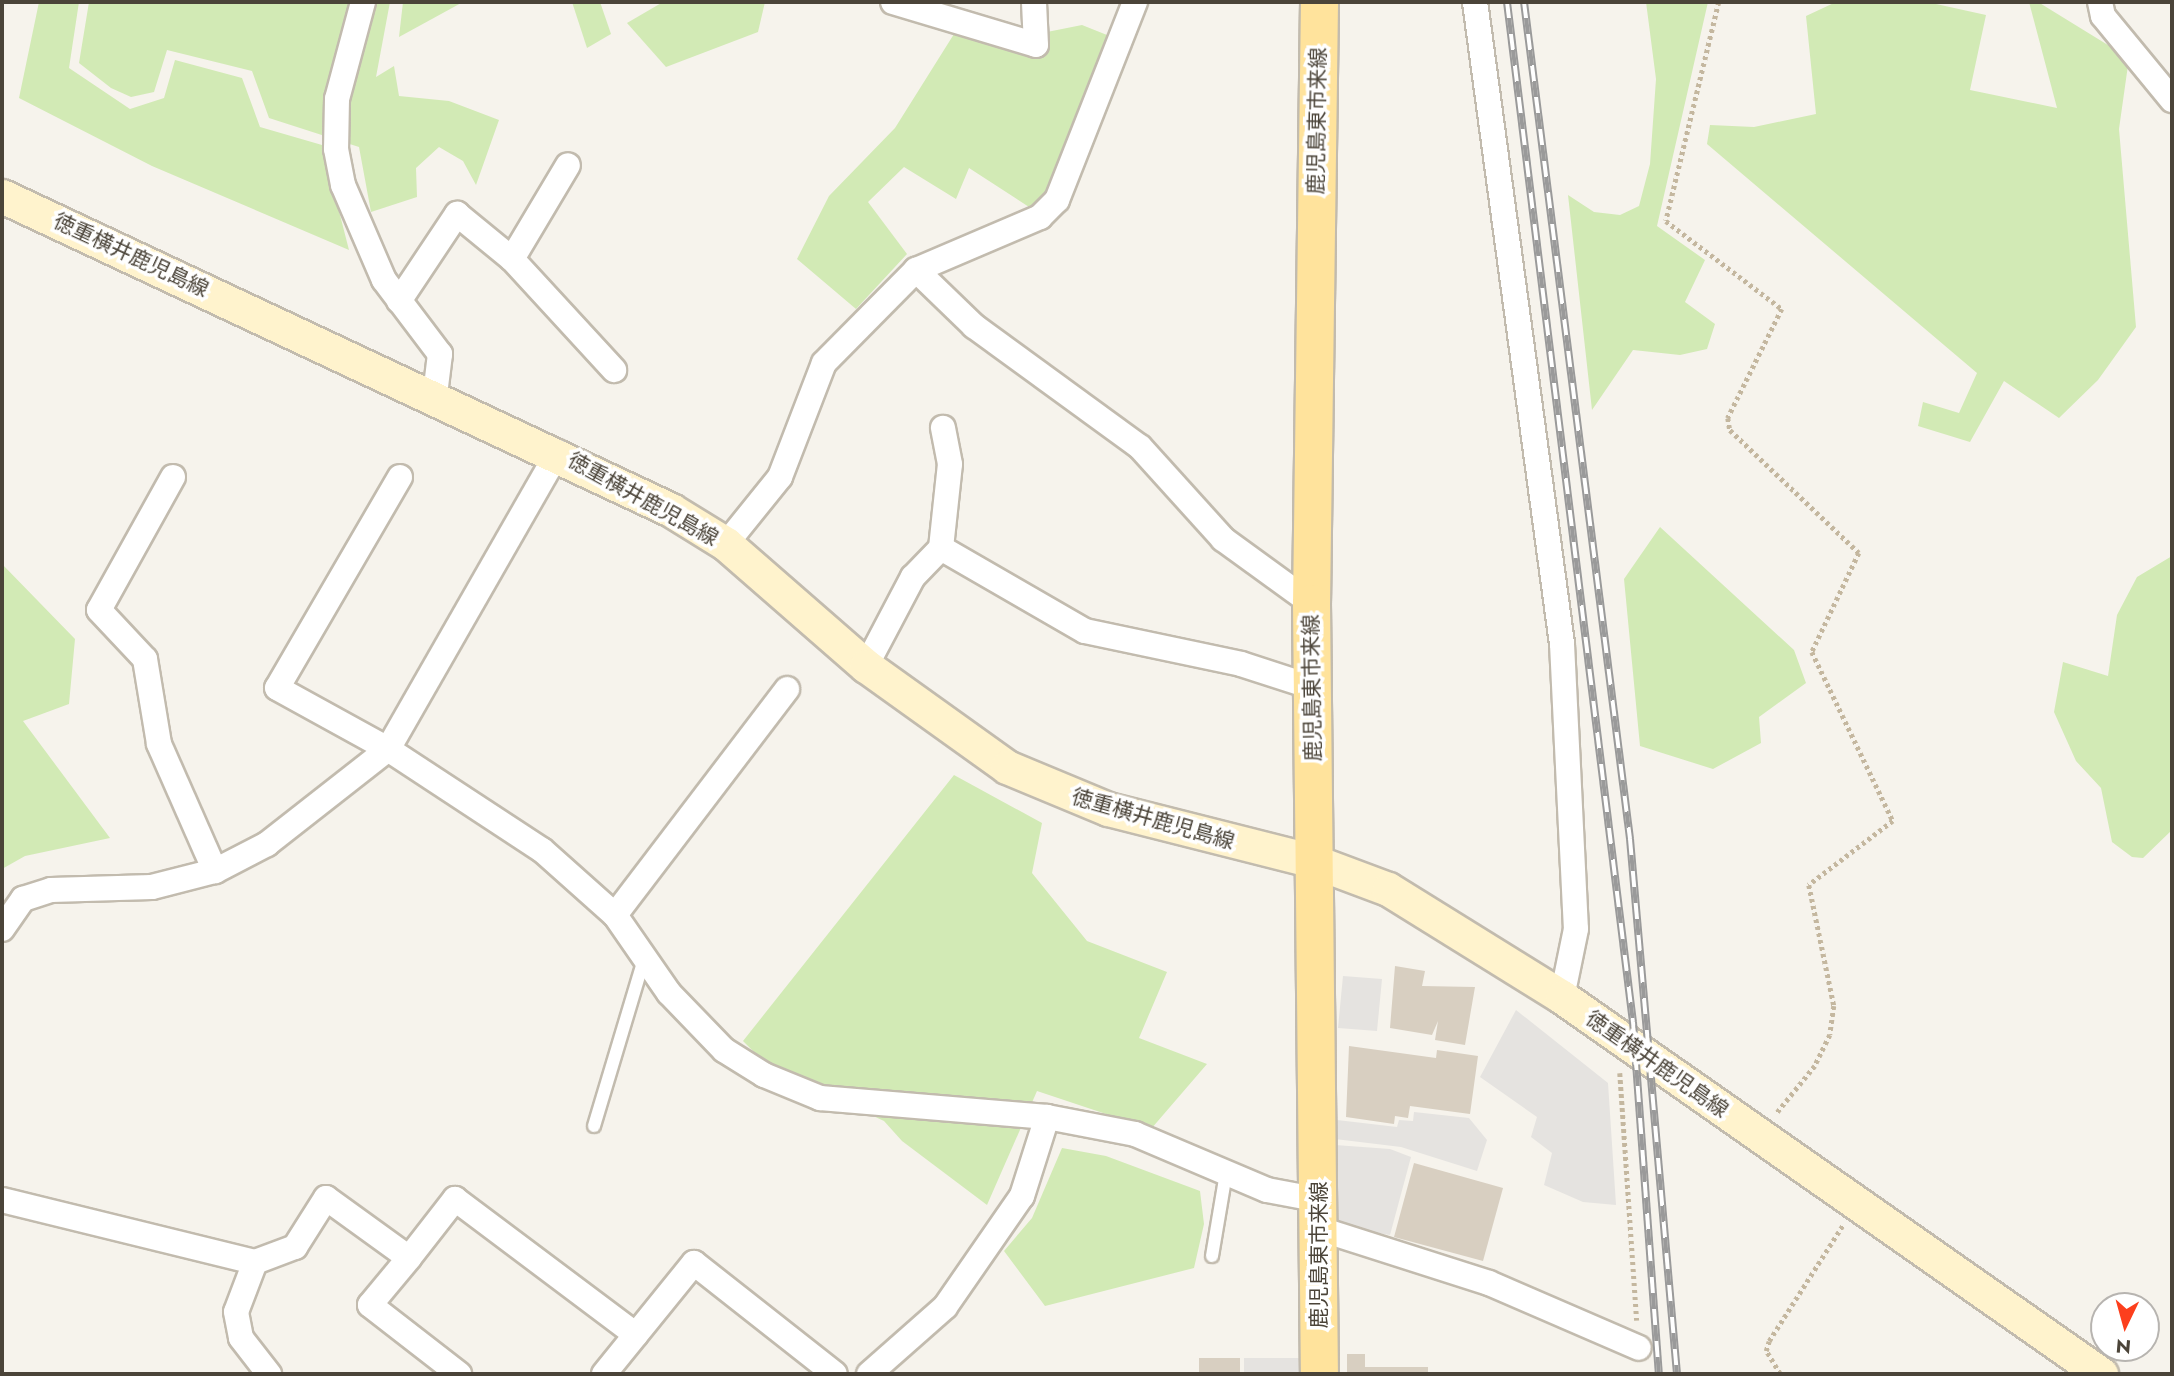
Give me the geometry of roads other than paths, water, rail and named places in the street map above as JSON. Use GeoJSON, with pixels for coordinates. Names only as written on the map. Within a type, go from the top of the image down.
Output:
{"type":"FeatureCollection","features":[{"type":"Feature","properties":{"kind":"main road","name":"鹿児島東市来線"},"geometry":{"type":"LineString","coordinates":[[1319,2],[1311,603],[1320,1214],[1319,1374]]}},
{"type":"Feature","properties":{"kind":"main road","name":"徳重横井鹿児島線"},"geometry":{"type":"LineString","coordinates":[[2,196],[558,452],[726,544],[866,666],[962,740],[1054,790],[1178,829],[1313,861],[1388,889],[1562,997],[2101,1374]]}},
{"type":"Feature","properties":{"kind":"street"},"geometry":{"type":"LineString","coordinates":[[363,2],[337,99],[336,149],[361,230],[399,301],[440,354],[435,395]]}},
{"type":"Feature","properties":{"kind":"street"},"geometry":{"type":"LineString","coordinates":[[893,2],[1035,45],[1034,2]]}},
{"type":"Feature","properties":{"kind":"street"},"geometry":{"type":"LineString","coordinates":[[726,544],[780,477],[824,363],[916,270],[1040,218],[1057,200],[1135,2]]}},
{"type":"Feature","properties":{"kind":"street"},"geometry":{"type":"LineString","coordinates":[[1475,2],[1562,643],[1576,929],[1562,997]]}},
{"type":"Feature","properties":{"kind":"street"},"geometry":{"type":"LineString","coordinates":[[2100,2],[2103,16],[2172,100]]}},
{"type":"Feature","properties":{"kind":"street"},"geometry":{"type":"LineString","coordinates":[[512,259],[568,164]]}},
{"type":"Feature","properties":{"kind":"street"},"geometry":{"type":"LineString","coordinates":[[399,301],[457,214],[512,259],[614,370]]}},
{"type":"Feature","properties":{"kind":"street"},"geometry":{"type":"LineString","coordinates":[[916,270],[974,326],[1140,447],[1223,538],[1311,603]]}},
{"type":"Feature","properties":{"kind":"street"},"geometry":{"type":"LineString","coordinates":[[866,666],[913,577],[941,548],[950,464],[943,428]]}},
{"type":"Feature","properties":{"kind":"street"},"geometry":{"type":"LineString","coordinates":[[2,929],[12,898],[51,890],[152,887],[215,871],[267,844],[388,749],[558,452]]}},
{"type":"Feature","properties":{"kind":"street"},"geometry":{"type":"LineString","coordinates":[[173,477],[99,610],[145,659],[159,744],[215,871]]}},
{"type":"Feature","properties":{"kind":"street"},"geometry":{"type":"LineString","coordinates":[[400,477],[277,688],[388,749],[542,850],[615,915],[644,960],[724,1050],[764,1075],[820,1098],[1047,1117],[1135,1134],[1640,1348]]}},
{"type":"Feature","properties":{"kind":"street"},"geometry":{"type":"LineString","coordinates":[[941,548],[1085,631],[1241,664],[1312,687]]}},
{"type":"Feature","properties":{"kind":"street"},"geometry":{"type":"LineString","coordinates":[[615,915],[787,689]]}},
{"type":"Feature","properties":{"kind":"street"},"geometry":{"type":"LineString","coordinates":[[869,1374],[934,1320],[1008,1217],[1022,1196],[1047,1117]]}},
{"type":"Feature","properties":{"kind":"street"},"geometry":{"type":"LineString","coordinates":[[2,1200],[255,1262],[295,1247],[326,1198],[409,1258]]}},
{"type":"Feature","properties":{"kind":"street"},"geometry":{"type":"LineString","coordinates":[[458,1374],[370,1305],[455,1199],[636,1335]]}},
{"type":"Feature","properties":{"kind":"street"},"geometry":{"type":"LineString","coordinates":[[255,1262],[236,1312],[240,1338],[269,1374]]}},
{"type":"Feature","properties":{"kind":"street"},"geometry":{"type":"LineString","coordinates":[[604,1374],[694,1263],[835,1374]]}},
{"type":"Feature","properties":{"kind":"lane"},"geometry":{"type":"LineString","coordinates":[[594,1126],[644,960]]}},
{"type":"Feature","properties":{"kind":"lane"},"geometry":{"type":"LineString","coordinates":[[1212,1256],[1226,1173]]}},
{"type":"Feature","properties":{"kind":"railway"},"geometry":{"type":"LineString","coordinates":[[1507,2],[1633,1022],[1659,1374]]}},
{"type":"Feature","properties":{"kind":"railway"},"geometry":{"type":"LineString","coordinates":[[1524,2],[1630,839],[1677,1374]]}}]}
